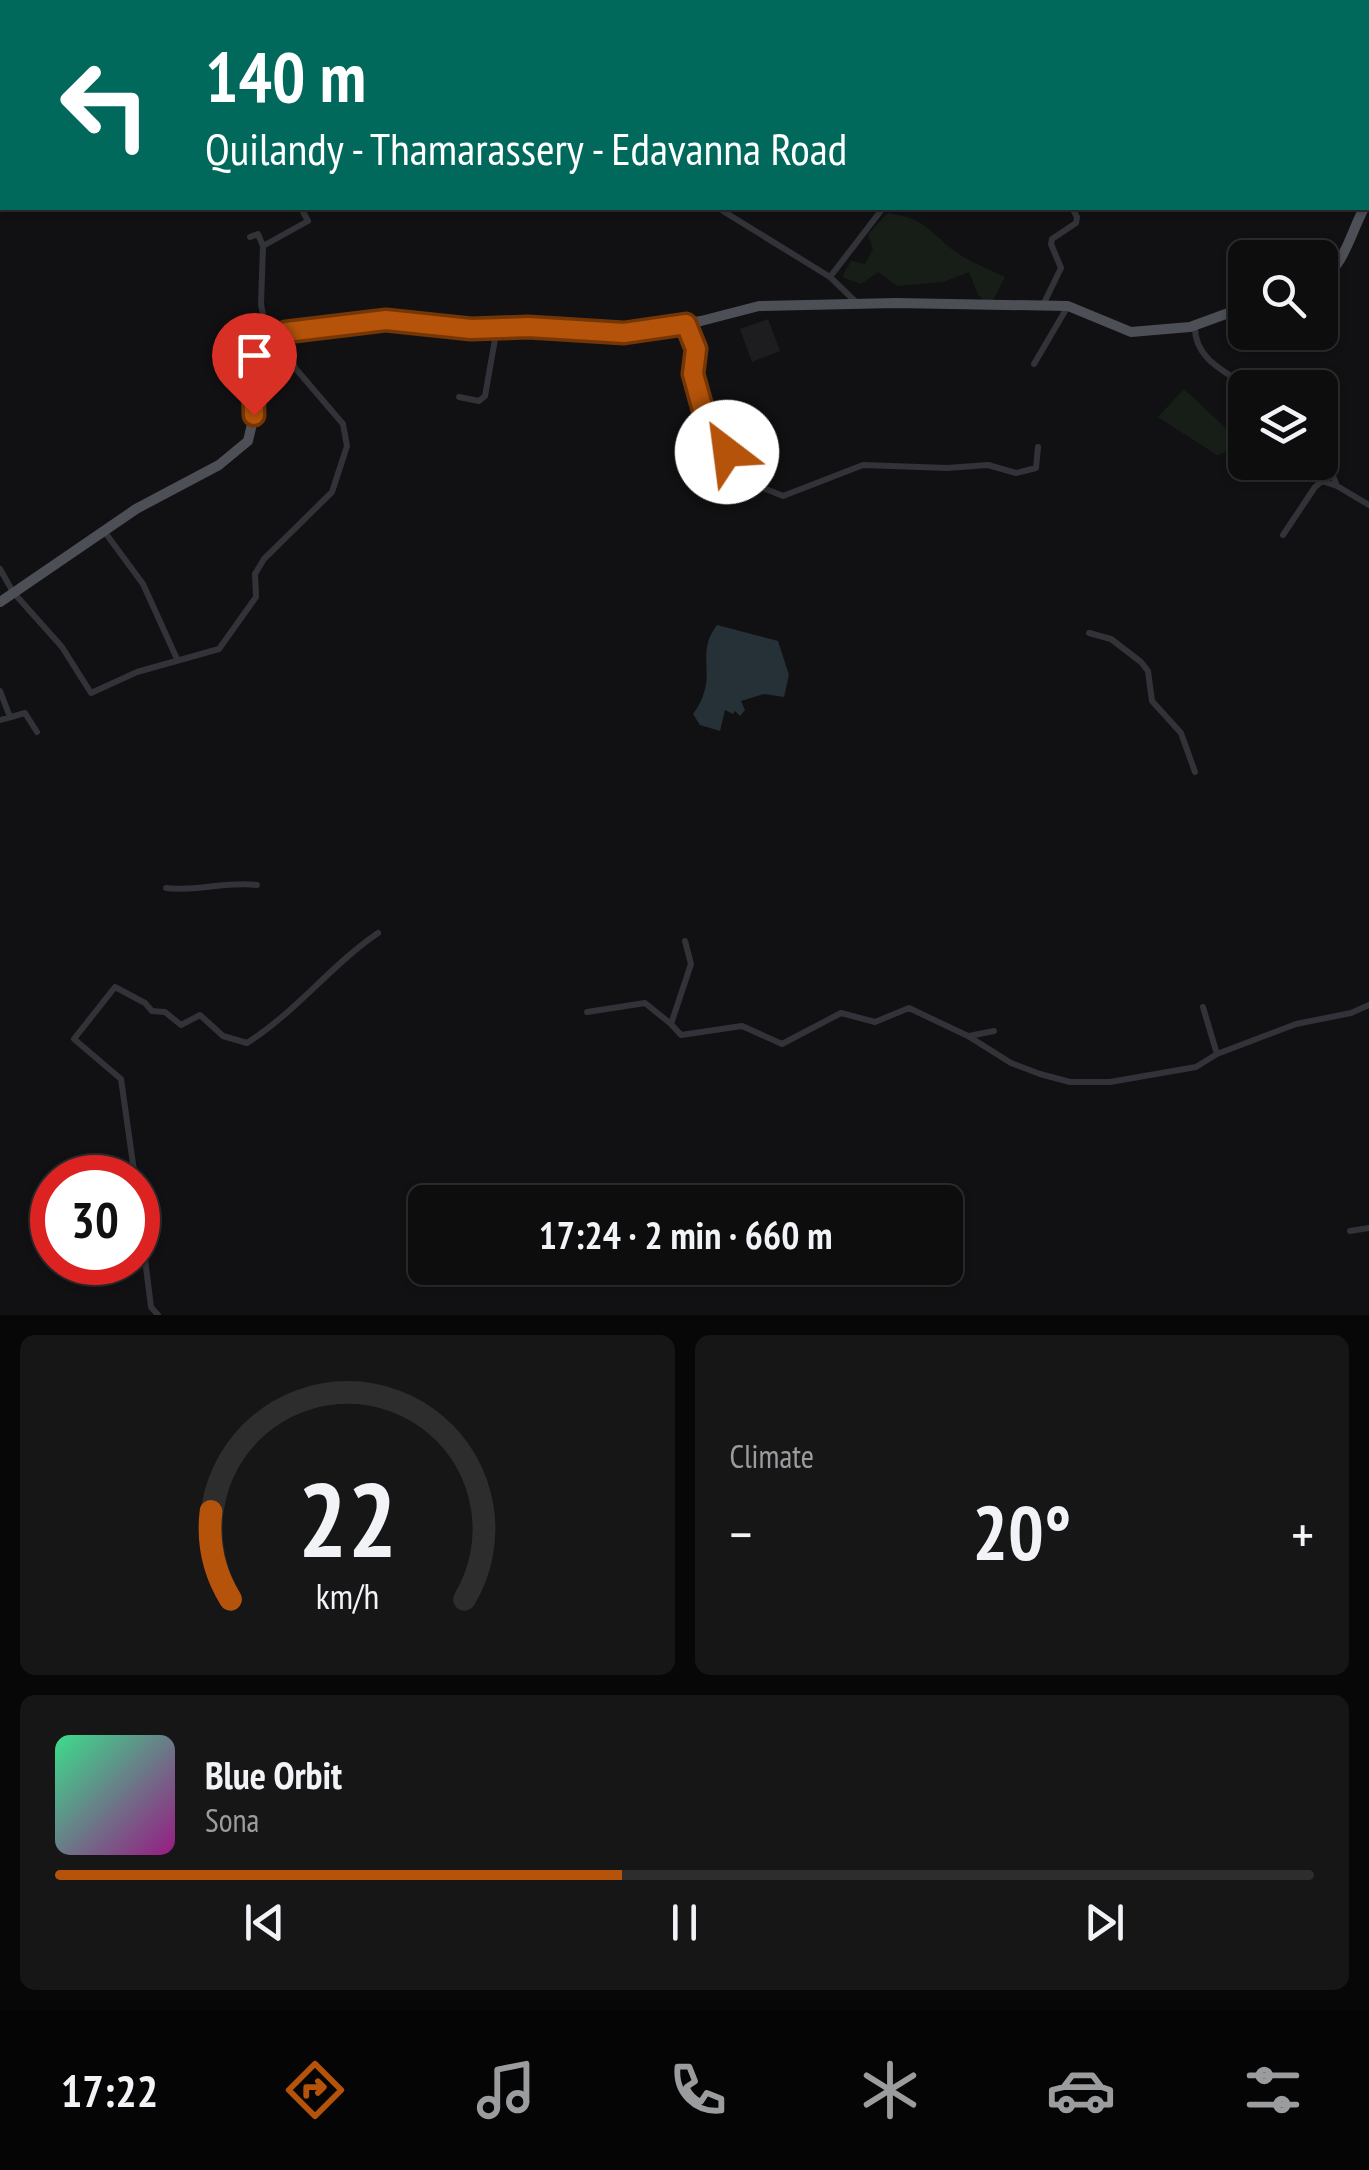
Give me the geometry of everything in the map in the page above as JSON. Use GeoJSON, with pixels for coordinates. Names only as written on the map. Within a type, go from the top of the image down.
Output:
{"type":"FeatureCollection","features":[{"type":"Feature","properties":{"kind":"main road"},"geometry":{"type":"LineString","coordinates":[[1338,263],[1363,210]]}},
{"type":"Feature","properties":{"kind":"main road"},"geometry":{"type":"LineString","coordinates":[[0,602],[136,510],[219,466],[248,441],[254,415],[252,357],[286,332],[386,320],[471,329],[624,333],[686,324],[760,306],[857,304],[1068,306],[1131,332],[1195,325],[1228,313]]}},
{"type":"Feature","properties":{"kind":"street"},"geometry":{"type":"LineString","coordinates":[[263,246],[308,221],[302,210]]}},
{"type":"Feature","properties":{"kind":"street"},"geometry":{"type":"LineString","coordinates":[[721,210],[830,278],[857,304]]}},
{"type":"Feature","properties":{"kind":"street"},"geometry":{"type":"LineString","coordinates":[[830,278],[881,210]]}},
{"type":"Feature","properties":{"kind":"street"},"geometry":{"type":"LineString","coordinates":[[1042,305],[1061,268],[1052,238],[1076,223],[1078,217],[1073,210]]}},
{"type":"Feature","properties":{"kind":"street"},"geometry":{"type":"LineString","coordinates":[[0,569],[13,592],[52,634],[91,693],[137,672],[219,650],[256,597],[256,574],[264,559],[332,492],[347,446],[343,424],[273,338],[261,304],[263,246],[258,234],[250,238]]}},
{"type":"Feature","properties":{"kind":"street"},"geometry":{"type":"LineString","coordinates":[[1034,364],[1068,306]]}},
{"type":"Feature","properties":{"kind":"street"},"geometry":{"type":"LineString","coordinates":[[686,324],[696,349],[693,374],[706,421],[748,482],[783,496],[863,465],[988,465],[1016,472],[1036,468],[1038,447]]}},
{"type":"Feature","properties":{"kind":"street"},"geometry":{"type":"LineString","coordinates":[[1195,325],[1199,349],[1228,374]]}},
{"type":"Feature","properties":{"kind":"street"},"geometry":{"type":"LineString","coordinates":[[459,397],[480,401],[485,396],[497,328]]}},
{"type":"Feature","properties":{"kind":"street"},"geometry":{"type":"LineString","coordinates":[[1335,480],[1337,486]]}},
{"type":"Feature","properties":{"kind":"street"},"geometry":{"type":"LineString","coordinates":[[1283,535],[1322,481],[1369,505]]}},
{"type":"Feature","properties":{"kind":"street"},"geometry":{"type":"LineString","coordinates":[[104,531],[143,584],[178,659]]}},
{"type":"Feature","properties":{"kind":"street"},"geometry":{"type":"LineString","coordinates":[[1088,633],[1110,638],[1141,662],[1148,672],[1152,701],[1181,733],[1195,772]]}},
{"type":"Feature","properties":{"kind":"street"},"geometry":{"type":"LineString","coordinates":[[0,691],[10,717]]}},
{"type":"Feature","properties":{"kind":"street"},"geometry":{"type":"LineString","coordinates":[[0,720],[25,713],[37,732]]}},
{"type":"Feature","properties":{"kind":"street"},"geometry":{"type":"LineString","coordinates":[[166,888],[201,888],[229,882],[256,884]]}},
{"type":"Feature","properties":{"kind":"street"},"geometry":{"type":"LineString","coordinates":[[132,1155],[121,1080],[74,1039],[116,988],[152,1011],[165,1012],[181,1025],[200,1015],[223,1036],[246,1042],[378,933]]}},
{"type":"Feature","properties":{"kind":"street"},"geometry":{"type":"LineString","coordinates":[[671,1024],[691,964],[685,940]]}},
{"type":"Feature","properties":{"kind":"street"},"geometry":{"type":"LineString","coordinates":[[587,1012],[645,1003],[687,1037],[742,1026],[782,1044],[841,1013],[874,1022],[909,1008],[968,1036],[1011,1063],[1070,1082],[1110,1082],[1196,1067],[1217,1054],[1296,1024],[1369,1005]]}},
{"type":"Feature","properties":{"kind":"street"},"geometry":{"type":"LineString","coordinates":[[1203,1007],[1217,1054]]}},
{"type":"Feature","properties":{"kind":"street"},"geometry":{"type":"LineString","coordinates":[[968,1036],[994,1031]]}},
{"type":"Feature","properties":{"kind":"street"},"geometry":{"type":"LineString","coordinates":[[1350,1231],[1369,1228]]}},
{"type":"Feature","properties":{"kind":"street"},"geometry":{"type":"LineString","coordinates":[[148,1285],[151,1306],[158,1315]]}},
{"type":"Feature","properties":{"kind":"shaded area"},"geometry":{"type":"Polygon","coordinates":[[[888,213],[922,224],[962,256],[1005,277],[990,306],[978,295],[969,272],[943,282],[897,286],[878,272],[861,284],[842,277],[851,261],[865,264],[873,249],[868,234],[888,213]]]}},
{"type":"Feature","properties":{"kind":"shaded area"},"geometry":{"type":"Polygon","coordinates":[[[768,319],[780,351],[752,362],[740,329],[768,319]]]}},
{"type":"Feature","properties":{"kind":"shaded area"},"geometry":{"type":"Polygon","coordinates":[[[1184,389],[1228,430],[1228,451],[1217,455],[1158,417],[1184,389]]]}},
{"type":"Feature","properties":{"kind":"shaded area"},"geometry":{"type":"Polygon","coordinates":[[[717,625],[778,641],[789,675],[784,697],[764,694],[741,701],[745,710],[740,716],[725,710],[720,731],[700,725],[693,714],[705,688],[707,647],[717,625]]]}},
{"type":"Feature","properties":{"kind":"route"},"geometry":{"type":"LineString","coordinates":[[254,415],[252,357],[268,340],[286,332],[386,320],[471,329],[528,327],[624,333],[686,324],[696,349],[693,374],[706,421],[727,452]]}}]}
